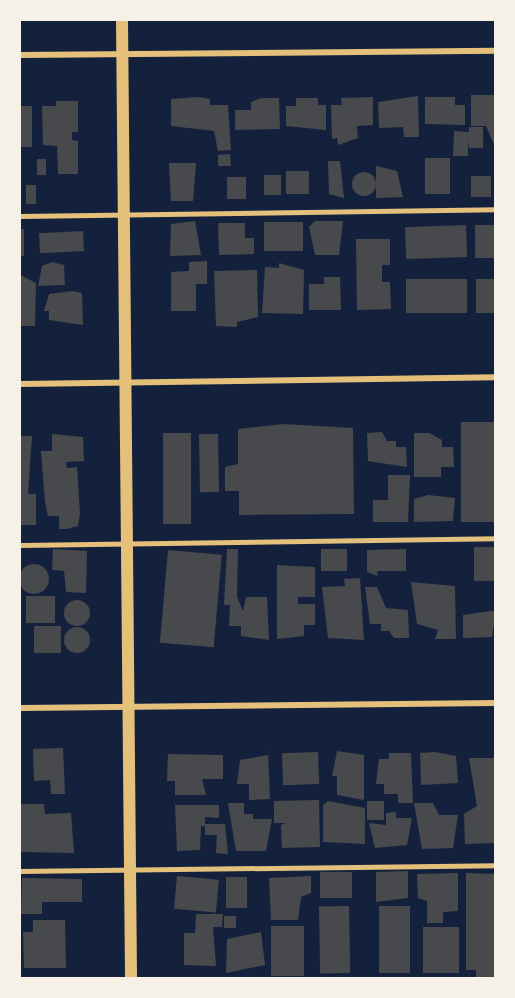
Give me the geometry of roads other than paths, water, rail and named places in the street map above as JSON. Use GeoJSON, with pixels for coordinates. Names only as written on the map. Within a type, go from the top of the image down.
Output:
{"type":"FeatureCollection","features":[{"type":"Feature","properties":{"kind":"main road"},"geometry":{"type":"LineString","coordinates":[[122,20],[131,978]]}},
{"type":"Feature","properties":{"kind":"street"},"geometry":{"type":"LineString","coordinates":[[20,55],[495,51]]}},
{"type":"Feature","properties":{"kind":"street"},"geometry":{"type":"LineString","coordinates":[[20,384],[495,377]]}},
{"type":"Feature","properties":{"kind":"street"},"geometry":{"type":"LineString","coordinates":[[20,708],[495,703]]}},
{"type":"Feature","properties":{"kind":"lane"},"geometry":{"type":"LineString","coordinates":[[20,216],[123,212],[495,209]]}},
{"type":"Feature","properties":{"kind":"lane"},"geometry":{"type":"LineString","coordinates":[[20,545],[495,538]]}},
{"type":"Feature","properties":{"kind":"lane"},"geometry":{"type":"LineString","coordinates":[[20,871],[131,872],[495,865]]}}]}
